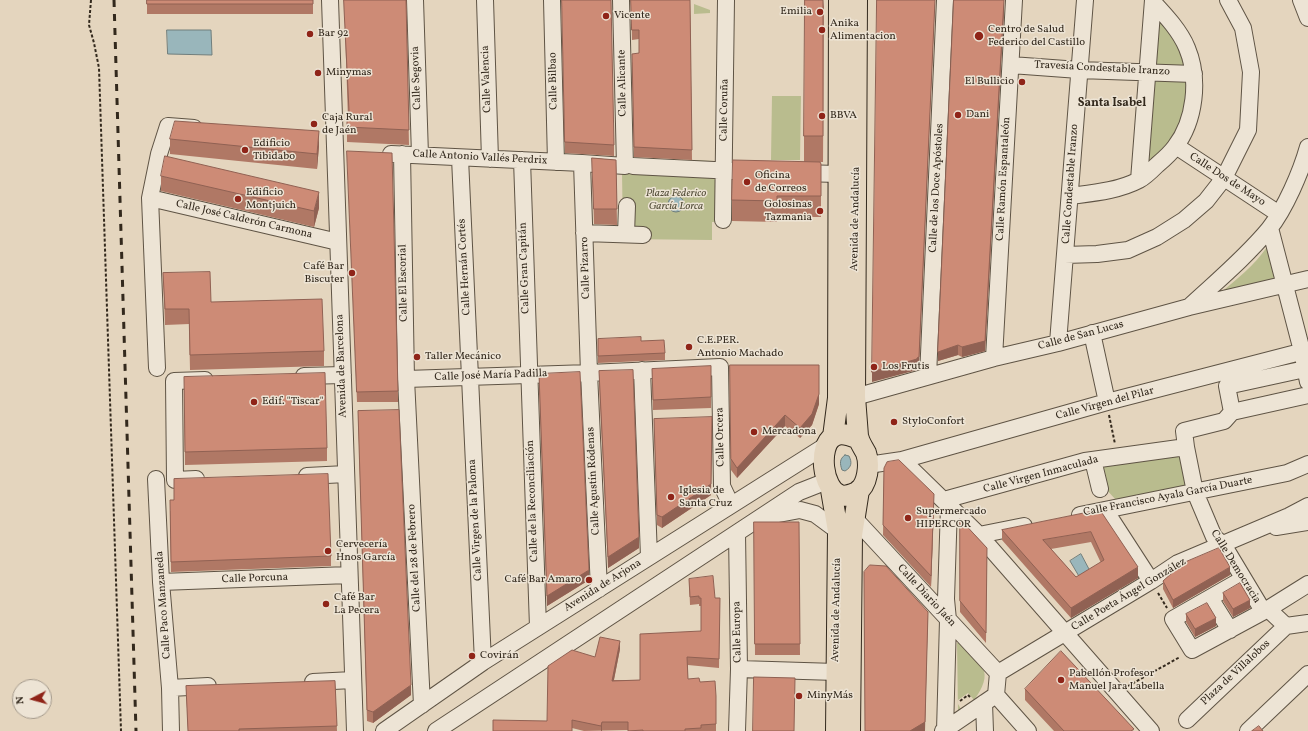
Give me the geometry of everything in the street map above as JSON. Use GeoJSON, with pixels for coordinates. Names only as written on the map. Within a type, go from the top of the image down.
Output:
{"type":"FeatureCollection","features":[{"type":"Feature","properties":{"kind":"main road","name":"Avenida de Andalucía"},"geometry":{"type":"LineString","coordinates":[[829,441],[838,398],[839,0]]}},
{"type":"Feature","properties":{"kind":"main road","name":"Avenida de Andalucía"},"geometry":{"type":"LineString","coordinates":[[856,0],[855,397],[859,438]]}},
{"type":"Feature","properties":{"kind":"main road"},"geometry":{"type":"LineString","coordinates":[[846,434],[859,438],[866,454],[868,465],[866,479],[859,490],[849,495],[840,495],[829,485],[824,468],[829,441],[846,434]]}},
{"type":"Feature","properties":{"kind":"main road","name":"Avenida de Andalucía"},"geometry":{"type":"LineString","coordinates":[[829,485],[838,531],[836,731]]}},
{"type":"Feature","properties":{"kind":"main road","name":"Avenida de Andalucía"},"geometry":{"type":"LineString","coordinates":[[850,731],[852,535],[859,490]]}},
{"type":"Feature","properties":{"kind":"street","name":"Avenida de Barcelona"},"geometry":{"type":"LineString","coordinates":[[330,0],[343,375],[350,412],[346,474],[355,731]]}},
{"type":"Feature","properties":{"kind":"street","name":"Calle Segovia"},"geometry":{"type":"LineString","coordinates":[[415,0],[420,155]]}},
{"type":"Feature","properties":{"kind":"street","name":"Calle Valencia"},"geometry":{"type":"LineString","coordinates":[[485,0],[490,159]]}},
{"type":"Feature","properties":{"kind":"street","name":"Calle Bilbao"},"geometry":{"type":"LineString","coordinates":[[552,0],[556,162]]}},
{"type":"Feature","properties":{"kind":"street","name":"Calle Alicante"},"geometry":{"type":"LineString","coordinates":[[621,0],[629,166]]}},
{"type":"Feature","properties":{"kind":"street","name":"Calle Coruña"},"geometry":{"type":"LineString","coordinates":[[723,220],[726,0]]}},
{"type":"Feature","properties":{"kind":"street","name":"Calle de los Doce Apóstoles"},"geometry":{"type":"LineString","coordinates":[[928,376],[945,0]]}},
{"type":"Feature","properties":{"kind":"street","name":"Calle Ramón Espantaleón"},"geometry":{"type":"LineString","coordinates":[[994,358],[1014,0]]}},
{"type":"Feature","properties":{"kind":"street","name":"Calle Condestable Iranzo"},"geometry":{"type":"LineString","coordinates":[[1058,343],[1085,0]]}},
{"type":"Feature","properties":{"kind":"street"},"geometry":{"type":"LineString","coordinates":[[1066,255],[1097,254],[1128,250],[1157,237],[1184,220],[1206,201],[1224,178],[1248,130],[1251,72],[1244,28],[1228,0]]}},
{"type":"Feature","properties":{"kind":"street"},"geometry":{"type":"LineString","coordinates":[[1301,0],[1308,18]]}},
{"type":"Feature","properties":{"kind":"street"},"geometry":{"type":"LineString","coordinates":[[1139,180],[1153,1]]}},
{"type":"Feature","properties":{"kind":"street"},"geometry":{"type":"LineString","coordinates":[[1070,196],[1107,191],[1139,180],[1176,146],[1186,126],[1193,105],[1194,92],[1194,74],[1190,56],[1173,24],[1153,1]]}},
{"type":"Feature","properties":{"kind":"street","name":"Travesía Condestable Iranzo"},"geometry":{"type":"LineString","coordinates":[[1011,65],[1079,70],[1194,74]]}},
{"type":"Feature","properties":{"kind":"street"},"geometry":{"type":"LineString","coordinates":[[157,368],[150,198],[159,154],[168,126],[208,129]]}},
{"type":"Feature","properties":{"kind":"street","name":"Calle Dos de Mayo"},"geometry":{"type":"LineString","coordinates":[[1176,146],[1278,214]]}},
{"type":"Feature","properties":{"kind":"street"},"geometry":{"type":"LineString","coordinates":[[1189,307],[1245,256],[1270,228],[1292,189],[1308,147]]}},
{"type":"Feature","properties":{"kind":"street","name":"Calle Antonio Vallés Perdrix"},"geometry":{"type":"LineString","coordinates":[[378,153],[747,171]]}},
{"type":"Feature","properties":{"kind":"street","name":"Calle El Escorial"},"geometry":{"type":"LineString","coordinates":[[401,411],[406,378],[402,154]]}},
{"type":"Feature","properties":{"kind":"street","name":"Calle Hernán Cortés"},"geometry":{"type":"LineString","coordinates":[[460,158],[470,377]]}},
{"type":"Feature","properties":{"kind":"street","name":"Calle Gran Capitán"},"geometry":{"type":"LineString","coordinates":[[522,160],[529,375]]}},
{"type":"Feature","properties":{"kind":"street","name":"Calle Pizarro"},"geometry":{"type":"LineString","coordinates":[[582,163],[589,373]]}},
{"type":"Feature","properties":{"kind":"street"},"geometry":{"type":"LineString","coordinates":[[786,172],[838,174]]}},
{"type":"Feature","properties":{"kind":"street","name":"Calle José Calderón Carmona"},"geometry":{"type":"LineString","coordinates":[[150,198],[338,242]]}},
{"type":"Feature","properties":{"kind":"street"},"geometry":{"type":"LineString","coordinates":[[626,234],[627,206]]}},
{"type":"Feature","properties":{"kind":"street"},"geometry":{"type":"LineString","coordinates":[[1270,228],[1305,351],[1307,375],[1227,386],[1232,412],[1308,395]]}},
{"type":"Feature","properties":{"kind":"street"},"geometry":{"type":"LineString","coordinates":[[584,233],[643,235]]}},
{"type":"Feature","properties":{"kind":"street","name":"Calle de San Lucas"},"geometry":{"type":"LineString","coordinates":[[855,397],[994,358],[1058,343],[1189,307],[1308,279]]}},
{"type":"Feature","properties":{"kind":"street"},"geometry":{"type":"LineString","coordinates":[[1092,333],[1107,402]]}},
{"type":"Feature","properties":{"kind":"street","name":"Calle Virgen del Pilar"},"geometry":{"type":"LineString","coordinates":[[868,465],[902,460],[1107,402],[1305,351]]}},
{"type":"Feature","properties":{"kind":"street","name":"Calle José María Padilla"},"geometry":{"type":"LineString","coordinates":[[406,378],[589,373],[720,367]]}},
{"type":"Feature","properties":{"kind":"street","name":"Calle Orcera"},"geometry":{"type":"LineString","coordinates":[[720,367],[713,417],[722,486],[731,505]]}},
{"type":"Feature","properties":{"kind":"street"},"geometry":{"type":"LineString","coordinates":[[642,370],[652,420],[649,557]]}},
{"type":"Feature","properties":{"kind":"street","name":"Calle Agustín Ródenas"},"geometry":{"type":"LineString","coordinates":[[589,373],[599,589]]}},
{"type":"Feature","properties":{"kind":"street"},"geometry":{"type":"LineString","coordinates":[[289,377],[343,375]]}},
{"type":"Feature","properties":{"kind":"street","name":"Calle de la Reconciliación"},"geometry":{"type":"LineString","coordinates":[[529,375],[538,627]]}},
{"type":"Feature","properties":{"kind":"street","name":"Calle Virgen de la Paloma"},"geometry":{"type":"LineString","coordinates":[[470,377],[483,662]]}},
{"type":"Feature","properties":{"kind":"street"},"geometry":{"type":"LineString","coordinates":[[214,478],[175,480],[174,381],[220,380]]}},
{"type":"Feature","properties":{"kind":"street","name":"Calle del 28 de Febrero"},"geometry":{"type":"LineString","coordinates":[[401,411],[422,705]]}},
{"type":"Feature","properties":{"kind":"street","name":"Calle Democracia"},"geometry":{"type":"LineString","coordinates":[[1232,412],[1224,421],[1184,431],[1195,492],[1214,537],[1222,544],[1243,579],[1265,610],[1286,626]]}},
{"type":"Feature","properties":{"kind":"street","name":"Avenida de Arjona"},"geometry":{"type":"LineString","coordinates":[[384,731],[483,662],[829,441]]}},
{"type":"Feature","properties":{"kind":"street","name":"Calle Virgen Inmaculada"},"geometry":{"type":"LineString","coordinates":[[947,503],[1093,460],[1186,447]]}},
{"type":"Feature","properties":{"kind":"street"},"geometry":{"type":"LineString","coordinates":[[902,460],[979,535],[1066,632],[1151,731]]}},
{"type":"Feature","properties":{"kind":"street"},"geometry":{"type":"LineString","coordinates":[[1093,460],[1100,489]]}},
{"type":"Feature","properties":{"kind":"street","name":"Calle Francisco Ayala García Duarte"},"geometry":{"type":"LineString","coordinates":[[1068,517],[1287,472],[1308,464]]}},
{"type":"Feature","properties":{"kind":"street"},"geometry":{"type":"LineString","coordinates":[[291,476],[346,474]]}},
{"type":"Feature","properties":{"kind":"street","name":"Calle Paco Manzaneda"},"geometry":{"type":"LineString","coordinates":[[156,478],[161,582],[170,688],[171,731]]}},
{"type":"Feature","properties":{"kind":"street"},"geometry":{"type":"LineString","coordinates":[[436,731],[799,492],[829,485]]}},
{"type":"Feature","properties":{"kind":"street"},"geometry":{"type":"LineString","coordinates":[[944,731],[948,620],[946,599],[947,503]]}},
{"type":"Feature","properties":{"kind":"street","name":"Calle Poeta Ángel González"},"geometry":{"type":"LineString","coordinates":[[998,673],[1151,581],[1178,563],[1308,506]]}},
{"type":"Feature","properties":{"kind":"street"},"geometry":{"type":"LineString","coordinates":[[763,517],[800,510],[815,514],[838,531]]}},
{"type":"Feature","properties":{"kind":"street"},"geometry":{"type":"LineString","coordinates":[[1105,510],[1151,581]]}},
{"type":"Feature","properties":{"kind":"street","name":"Calle Diario Jaén"},"geometry":{"type":"LineString","coordinates":[[855,519],[998,673]]}},
{"type":"Feature","properties":{"kind":"street"},"geometry":{"type":"LineString","coordinates":[[1257,529],[1308,522]]}},
{"type":"Feature","properties":{"kind":"street"},"geometry":{"type":"LineString","coordinates":[[979,535],[1038,523]]}},
{"type":"Feature","properties":{"kind":"street","name":"Calle Europa"},"geometry":{"type":"LineString","coordinates":[[737,533],[738,731]]}},
{"type":"Feature","properties":{"kind":"street","name":"Calle Porcuna"},"geometry":{"type":"LineString","coordinates":[[161,582],[349,575]]}},
{"type":"Feature","properties":{"kind":"street"},"geometry":{"type":"LineString","coordinates":[[1243,579],[1173,619],[1192,650],[1230,630],[1308,584]]}},
{"type":"Feature","properties":{"kind":"street"},"geometry":{"type":"LineString","coordinates":[[1210,598],[1230,630]]}},
{"type":"Feature","properties":{"kind":"street"},"geometry":{"type":"LineString","coordinates":[[1286,626],[1308,623]]}},
{"type":"Feature","properties":{"kind":"street","name":"Plaza de Villalobos"},"geometry":{"type":"LineString","coordinates":[[1187,720],[1286,626]]}},
{"type":"Feature","properties":{"kind":"street"},"geometry":{"type":"LineString","coordinates":[[738,670],[836,672]]}},
{"type":"Feature","properties":{"kind":"street"},"geometry":{"type":"LineString","coordinates":[[985,731],[990,699],[998,673]]}},
{"type":"Feature","properties":{"kind":"street"},"geometry":{"type":"LineString","coordinates":[[1257,728],[1308,674]]}},
{"type":"Feature","properties":{"kind":"street"},"geometry":{"type":"LineString","coordinates":[[297,683],[353,680]]}},
{"type":"Feature","properties":{"kind":"street"},"geometry":{"type":"LineString","coordinates":[[170,688],[226,686]]}},
{"type":"Feature","properties":{"kind":"street"},"geometry":{"type":"LineString","coordinates":[[944,731],[990,699]]}},
{"type":"Feature","properties":{"kind":"street"},"geometry":{"type":"LineString","coordinates":[[990,699],[1028,731]]}},
{"type":"Feature","properties":{"kind":"path"},"geometry":{"type":"LineString","coordinates":[[91,0],[89,25],[99,68],[121,731]]}},
{"type":"Feature","properties":{"kind":"path"},"geometry":{"type":"LineString","coordinates":[[1107,402],[1117,457]]}},
{"type":"Feature","properties":{"kind":"path"},"geometry":{"type":"LineString","coordinates":[[1151,581],[1173,619]]}},
{"type":"Feature","properties":{"kind":"path"},"geometry":{"type":"LineString","coordinates":[[1117,692],[1192,650]]}},
{"type":"Feature","properties":{"kind":"green space"},"geometry":{"type":"Polygon","coordinates":[[[694,4],[710,10],[710,13],[694,14],[694,4]]]}},
{"type":"Feature","properties":{"kind":"green space"},"geometry":{"type":"Polygon","coordinates":[[[1156,14],[1171,29],[1187,68],[1147,72],[1156,14]]]}},
{"type":"Feature","properties":{"kind":"green space"},"geometry":{"type":"Polygon","coordinates":[[[1154,78],[1189,82],[1187,106],[1178,130],[1162,154],[1139,175],[1154,78]]]}},
{"type":"Feature","properties":{"kind":"green space"},"geometry":{"type":"Polygon","coordinates":[[[772,96],[801,96],[800,160],[771,160],[772,96]]]}},
{"type":"Feature","properties":{"kind":"green space","name":"Plaza Federico García Lorca"},"geometry":{"type":"Polygon","coordinates":[[[634,158],[716,161],[716,222],[712,222],[712,240],[623,239],[622,172],[634,158]]]}},
{"type":"Feature","properties":{"kind":"green space"},"geometry":{"type":"Polygon","coordinates":[[[1267,247],[1276,279],[1219,294],[1239,278],[1267,247]]]}},
{"type":"Feature","properties":{"kind":"green space"},"geometry":{"type":"Polygon","coordinates":[[[1182,450],[1189,483],[1185,489],[1116,500],[1104,487],[1099,464],[1182,450]]]}},
{"type":"Feature","properties":{"kind":"green space"},"geometry":{"type":"Polygon","coordinates":[[[957,643],[959,643],[980,666],[985,675],[982,687],[974,700],[968,693],[958,700],[958,704],[961,709],[958,711],[957,643]]]}},
{"type":"Feature","properties":{"kind":"water"},"geometry":{"type":"Polygon","coordinates":[[[167,30],[211,30],[212,55],[168,54],[167,30]]]}},
{"type":"Feature","properties":{"kind":"water"},"geometry":{"type":"Polygon","coordinates":[[[676,196],[683,201],[684,204],[679,211],[676,212],[669,207],[668,204],[673,197],[676,196]]]}},
{"type":"Feature","properties":{"kind":"water"},"geometry":{"type":"Polygon","coordinates":[[[845,455],[849,456],[851,462],[849,468],[845,471],[842,470],[840,464],[845,455]]]}},
{"type":"Feature","properties":{"kind":"water"},"geometry":{"type":"Polygon","coordinates":[[[1081,554],[1090,571],[1080,578],[1070,561],[1081,554]]]}},
{"type":"Feature","properties":{"kind":"building"},"geometry":{"type":"Polygon","coordinates":[[[147,0],[313,0],[313,4],[147,4],[147,0]]]}},
{"type":"Feature","properties":{"kind":"building"},"geometry":{"type":"Polygon","coordinates":[[[344,0],[406,0],[409,130],[347,127],[347,119],[349,118],[344,0]]]}},
{"type":"Feature","properties":{"kind":"building"},"geometry":{"type":"Polygon","coordinates":[[[562,0],[611,0],[614,145],[565,142],[562,0]]]}},
{"type":"Feature","properties":{"kind":"building"},"geometry":{"type":"Polygon","coordinates":[[[631,0],[690,0],[692,150],[634,147],[632,54],[639,53],[639,30],[632,30],[631,0]]]}},
{"type":"Feature","properties":{"kind":"building"},"geometry":{"type":"Polygon","coordinates":[[[805,0],[823,0],[823,136],[804,136],[805,0]]]}},
{"type":"Feature","properties":{"kind":"building"},"geometry":{"type":"Polygon","coordinates":[[[877,0],[935,0],[919,357],[917,359],[872,372],[877,0]]]}},
{"type":"Feature","properties":{"kind":"building"},"geometry":{"type":"Polygon","coordinates":[[[954,0],[1004,0],[985,341],[962,347],[958,345],[938,352],[954,0]]]}},
{"type":"Feature","properties":{"kind":"building"},"geometry":{"type":"Polygon","coordinates":[[[175,121],[319,131],[317,154],[170,139],[175,121]]]}},
{"type":"Feature","properties":{"kind":"building"},"geometry":{"type":"Polygon","coordinates":[[[347,151],[392,153],[398,391],[357,392],[347,151]]]}},
{"type":"Feature","properties":{"kind":"building"},"geometry":{"type":"Polygon","coordinates":[[[165,156],[319,192],[314,211],[161,176],[165,156]]]}},
{"type":"Feature","properties":{"kind":"building"},"geometry":{"type":"Polygon","coordinates":[[[592,158],[616,160],[617,209],[594,209],[592,158]]]}},
{"type":"Feature","properties":{"kind":"building"},"geometry":{"type":"Polygon","coordinates":[[[733,160],[820,162],[821,196],[777,196],[777,201],[732,200],[733,160]]]}},
{"type":"Feature","properties":{"kind":"building"},"geometry":{"type":"Polygon","coordinates":[[[210,272],[211,302],[322,299],[324,351],[190,355],[189,309],[165,309],[163,273],[210,272]]]}},
{"type":"Feature","properties":{"kind":"building"},"geometry":{"type":"Polygon","coordinates":[[[641,337],[641,341],[664,340],[665,353],[598,356],[598,339],[641,337]]]}},
{"type":"Feature","properties":{"kind":"building","name":"Mercadona"},"geometry":{"type":"Polygon","coordinates":[[[730,365],[819,365],[819,394],[812,414],[800,428],[785,415],[737,468],[731,459],[730,365]]]}},
{"type":"Feature","properties":{"kind":"building"},"geometry":{"type":"Polygon","coordinates":[[[711,366],[711,397],[653,400],[652,369],[711,366]]]}},
{"type":"Feature","properties":{"kind":"building"},"geometry":{"type":"Polygon","coordinates":[[[633,370],[639,537],[608,557],[599,371],[633,370]]]}},
{"type":"Feature","properties":{"kind":"building"},"geometry":{"type":"Polygon","coordinates":[[[580,372],[589,570],[547,596],[539,374],[580,372]]]}},
{"type":"Feature","properties":{"kind":"building"},"geometry":{"type":"Polygon","coordinates":[[[325,373],[327,448],[185,452],[184,377],[325,373]]]}},
{"type":"Feature","properties":{"kind":"building"},"geometry":{"type":"Polygon","coordinates":[[[399,410],[411,685],[373,712],[367,710],[358,411],[399,410]]]}},
{"type":"Feature","properties":{"kind":"building"},"geometry":{"type":"Polygon","coordinates":[[[712,417],[711,484],[662,517],[657,515],[654,419],[712,417]]]}},
{"type":"Feature","properties":{"kind":"building","name":"Supermercado HIPERCOR"},"geometry":{"type":"Polygon","coordinates":[[[899,460],[934,494],[931,576],[883,525],[884,468],[887,462],[899,460]]]}},
{"type":"Feature","properties":{"kind":"building"},"geometry":{"type":"Polygon","coordinates":[[[328,474],[331,556],[171,562],[170,500],[174,500],[174,479],[328,474]]]}},
{"type":"Feature","properties":{"kind":"building"},"geometry":{"type":"Polygon","coordinates":[[[1100,510],[1138,567],[1071,608],[1002,530],[1100,510]],[[1091,532],[1043,540],[1076,577],[1104,560],[1091,532]]]}},
{"type":"Feature","properties":{"kind":"building"},"geometry":{"type":"Polygon","coordinates":[[[960,519],[987,548],[986,633],[960,601],[960,519]]]}},
{"type":"Feature","properties":{"kind":"building"},"geometry":{"type":"Polygon","coordinates":[[[754,522],[799,522],[800,644],[755,644],[754,522]]]}},
{"type":"Feature","properties":{"kind":"building"},"geometry":{"type":"Polygon","coordinates":[[[1219,548],[1230,567],[1173,600],[1163,581],[1183,563],[1219,548]]]}},
{"type":"Feature","properties":{"kind":"building"},"geometry":{"type":"Polygon","coordinates":[[[870,565],[886,566],[928,612],[925,722],[910,731],[865,731],[864,572],[870,565]]]}},
{"type":"Feature","properties":{"kind":"building"},"geometry":{"type":"Polygon","coordinates":[[[713,576],[715,598],[720,598],[719,659],[687,657],[688,679],[699,678],[700,682],[715,681],[716,724],[701,725],[701,728],[685,729],[685,731],[628,731],[628,722],[602,722],[601,726],[572,720],[572,731],[493,731],[493,720],[547,721],[548,666],[572,650],[595,657],[600,637],[620,641],[612,681],[640,680],[640,634],[701,631],[701,598],[699,598],[699,596],[690,597],[689,579],[713,576]]]}},
{"type":"Feature","properties":{"kind":"building"},"geometry":{"type":"Polygon","coordinates":[[[1240,583],[1250,600],[1233,609],[1223,593],[1240,583]]]}},
{"type":"Feature","properties":{"kind":"building"},"geometry":{"type":"Polygon","coordinates":[[[1207,603],[1216,618],[1195,629],[1186,614],[1207,603]]]}},
{"type":"Feature","properties":{"kind":"building","name":"Pabellón Profesor Manuel Jara Labella"},"geometry":{"type":"Polygon","coordinates":[[[1061,651],[1134,729],[1131,731],[1064,731],[1025,689],[1061,651]]]}},
{"type":"Feature","properties":{"kind":"building"},"geometry":{"type":"Polygon","coordinates":[[[754,677],[795,678],[794,731],[753,731],[754,677]]]}},
{"type":"Feature","properties":{"kind":"building"},"geometry":{"type":"Polygon","coordinates":[[[335,681],[337,726],[239,729],[239,731],[188,731],[186,686],[335,681]]]}},
{"type":"Feature","properties":{"kind":"building"},"geometry":{"type":"Polygon","coordinates":[[[1259,726],[1263,731],[1252,731],[1259,726]]]}},
{"type":"Feature","properties":{"kind":"railway"},"geometry":{"type":"LineString","coordinates":[[114,0],[136,731]]}},
{"type":"Feature","properties":{"kind":"place","name":"Emilia"},"geometry":{"type":"Point","coordinates":[820,12]}},
{"type":"Feature","properties":{"kind":"place","name":"Vicente"},"geometry":{"type":"Point","coordinates":[606,16]}},
{"type":"Feature","properties":{"kind":"place","name":"Anika Alimentacion"},"geometry":{"type":"Point","coordinates":[822,30]}},
{"type":"Feature","properties":{"kind":"place","name":"Bar 92"},"geometry":{"type":"Point","coordinates":[310,34]}},
{"type":"Feature","properties":{"kind":"place","name":"Centro de Salud Federico del Castillo"},"geometry":{"type":"Point","coordinates":[979,36]}},
{"type":"Feature","properties":{"kind":"place","name":"Minymas"},"geometry":{"type":"Point","coordinates":[318,73]}},
{"type":"Feature","properties":{"kind":"place","name":"El Bullicio"},"geometry":{"type":"Point","coordinates":[1022,82]}},
{"type":"Feature","properties":{"kind":"place","name":"Dani"},"geometry":{"type":"Point","coordinates":[958,115]}},
{"type":"Feature","properties":{"kind":"place","name":"BBVA"},"geometry":{"type":"Point","coordinates":[822,116]}},
{"type":"Feature","properties":{"kind":"place","name":"Caja Rural de Jaén"},"geometry":{"type":"Point","coordinates":[314,124]}},
{"type":"Feature","properties":{"kind":"place","name":"Edificio Tibidabo"},"geometry":{"type":"Point","coordinates":[245,150]}},
{"type":"Feature","properties":{"kind":"place","name":"Oficina de Correos"},"geometry":{"type":"Point","coordinates":[747,182]}},
{"type":"Feature","properties":{"kind":"place","name":"Edificio Montjuich"},"geometry":{"type":"Point","coordinates":[238,199]}},
{"type":"Feature","properties":{"kind":"place","name":"Golosinas Tazmania"},"geometry":{"type":"Point","coordinates":[820,211]}},
{"type":"Feature","properties":{"kind":"place","name":"Café Bar Biscuter"},"geometry":{"type":"Point","coordinates":[352,273]}},
{"type":"Feature","properties":{"kind":"place","name":"C.E.PER. Antonio Machado"},"geometry":{"type":"Point","coordinates":[689,347]}},
{"type":"Feature","properties":{"kind":"place","name":"Taller Mecánico"},"geometry":{"type":"Point","coordinates":[417,357]}},
{"type":"Feature","properties":{"kind":"place","name":"Los Frutis"},"geometry":{"type":"Point","coordinates":[874,367]}},
{"type":"Feature","properties":{"kind":"place","name":"Edif. \"Tiscar\""},"geometry":{"type":"Point","coordinates":[254,402]}},
{"type":"Feature","properties":{"kind":"place","name":"StyloConfort"},"geometry":{"type":"Point","coordinates":[894,422]}},
{"type":"Feature","properties":{"kind":"place","name":"Mercadona"},"geometry":{"type":"Point","coordinates":[754,432]}},
{"type":"Feature","properties":{"kind":"place","name":"Iglesia de Santa Cruz"},"geometry":{"type":"Point","coordinates":[671,497]}},
{"type":"Feature","properties":{"kind":"place","name":"Supermercado HIPERCOR"},"geometry":{"type":"Point","coordinates":[908,518]}},
{"type":"Feature","properties":{"kind":"place","name":"Cervecería Hnos García"},"geometry":{"type":"Point","coordinates":[328,551]}},
{"type":"Feature","properties":{"kind":"place","name":"Café Bar Amaro"},"geometry":{"type":"Point","coordinates":[589,580]}},
{"type":"Feature","properties":{"kind":"place","name":"Café Bar La Pecera"},"geometry":{"type":"Point","coordinates":[326,604]}},
{"type":"Feature","properties":{"kind":"place","name":"Covirán"},"geometry":{"type":"Point","coordinates":[472,656]}},
{"type":"Feature","properties":{"kind":"place","name":"Pabellón Profesor Manuel Jara Labella"},"geometry":{"type":"Point","coordinates":[1061,680]}},
{"type":"Feature","properties":{"kind":"place","name":"MinyMás"},"geometry":{"type":"Point","coordinates":[799,696]}},
{"type":"Feature","properties":{"kind":"district","name":"Santa Isabel"},"geometry":{"type":"Point","coordinates":[1112,104]}}]}
